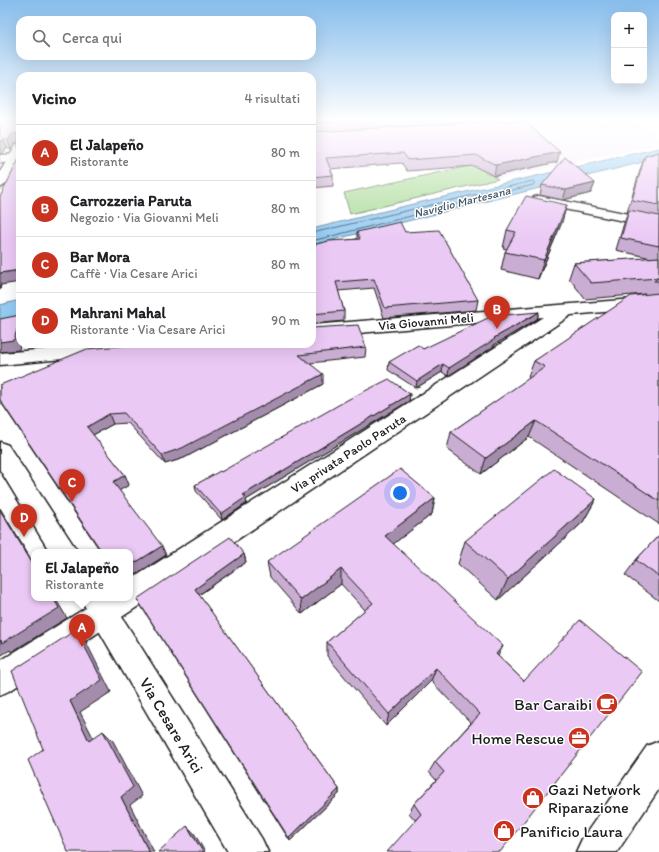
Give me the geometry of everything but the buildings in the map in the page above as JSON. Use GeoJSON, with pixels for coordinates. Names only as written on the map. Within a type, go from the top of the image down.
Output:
{"type":"FeatureCollection","features":[{"type":"Feature","properties":{"kind":"street"},"geometry":{"type":"LineString","coordinates":[[0,184],[15,161]]}},
{"type":"Feature","properties":{"kind":"street"},"geometry":{"type":"LineString","coordinates":[[532,199],[659,224]]}},
{"type":"Feature","properties":{"kind":"street","name":"Via Giovanni Meli"},"geometry":{"type":"LineString","coordinates":[[316,331],[659,302]]}},
{"type":"Feature","properties":{"kind":"street","name":"Via privata Paolo Paruta"},"geometry":{"type":"LineString","coordinates":[[133,589],[566,310]]}},
{"type":"Feature","properties":{"kind":"street"},"geometry":{"type":"LineString","coordinates":[[0,359],[124,348]]}},
{"type":"Feature","properties":{"kind":"street"},"geometry":{"type":"LineString","coordinates":[[0,451],[63,549]]}},
{"type":"Feature","properties":{"kind":"street","name":"Via privata Paolo Paruta"},"geometry":{"type":"LineString","coordinates":[[0,679],[114,601]]}},
{"type":"Feature","properties":{"kind":"street","name":"Via Cesare Arici"},"geometry":{"type":"LineString","coordinates":[[114,601],[249,852]]}},
{"type":"Feature","properties":{"kind":"street"},"geometry":{"type":"LineString","coordinates":[[595,852],[659,758]]}},
{"type":"Feature","properties":{"kind":"shaded area"},"geometry":{"type":"Polygon","coordinates":[[[464,161],[582,161],[498,179],[464,161]]]}},
{"type":"Feature","properties":{"kind":"green space"},"geometry":{"type":"Polygon","coordinates":[[[474,165],[498,179],[350,214],[344,193],[474,165]]]}},
{"type":"Feature","properties":{"kind":"water","name":"Naviglio Martesana"},"geometry":{"type":"Polygon","coordinates":[[[603,161],[648,161],[316,244],[316,228],[413,204],[603,161]]]}},
{"type":"Feature","properties":{"kind":"water"},"geometry":{"type":"Polygon","coordinates":[[[16,301],[16,316],[0,320],[0,305],[16,301]]]}},
{"type":"Feature","properties":{"kind":"place","name":"Carrozzeria Paruta"},"geometry":{"type":"Point","coordinates":[497,329]}},
{"type":"Feature","properties":{"kind":"place","name":"Bar Mora"},"geometry":{"type":"Point","coordinates":[72,502]}},
{"type":"Feature","properties":{"kind":"place","name":"Mahrani Mahal"},"geometry":{"type":"Point","coordinates":[24,537]}},
{"type":"Feature","properties":{"kind":"place","name":"El Jalapeño"},"geometry":{"type":"Point","coordinates":[82,647]}},
{"type":"Feature","properties":{"kind":"place","name":"Bar Caraibi"},"geometry":{"type":"Point","coordinates":[607,704]}},
{"type":"Feature","properties":{"kind":"place","name":"Home Rescue"},"geometry":{"type":"Point","coordinates":[579,738]}},
{"type":"Feature","properties":{"kind":"place","name":"Gazi Network Riparazione"},"geometry":{"type":"Point","coordinates":[533,798]}},
{"type":"Feature","properties":{"kind":"place","name":"Panificio Laura"},"geometry":{"type":"Point","coordinates":[504,831]}}]}
